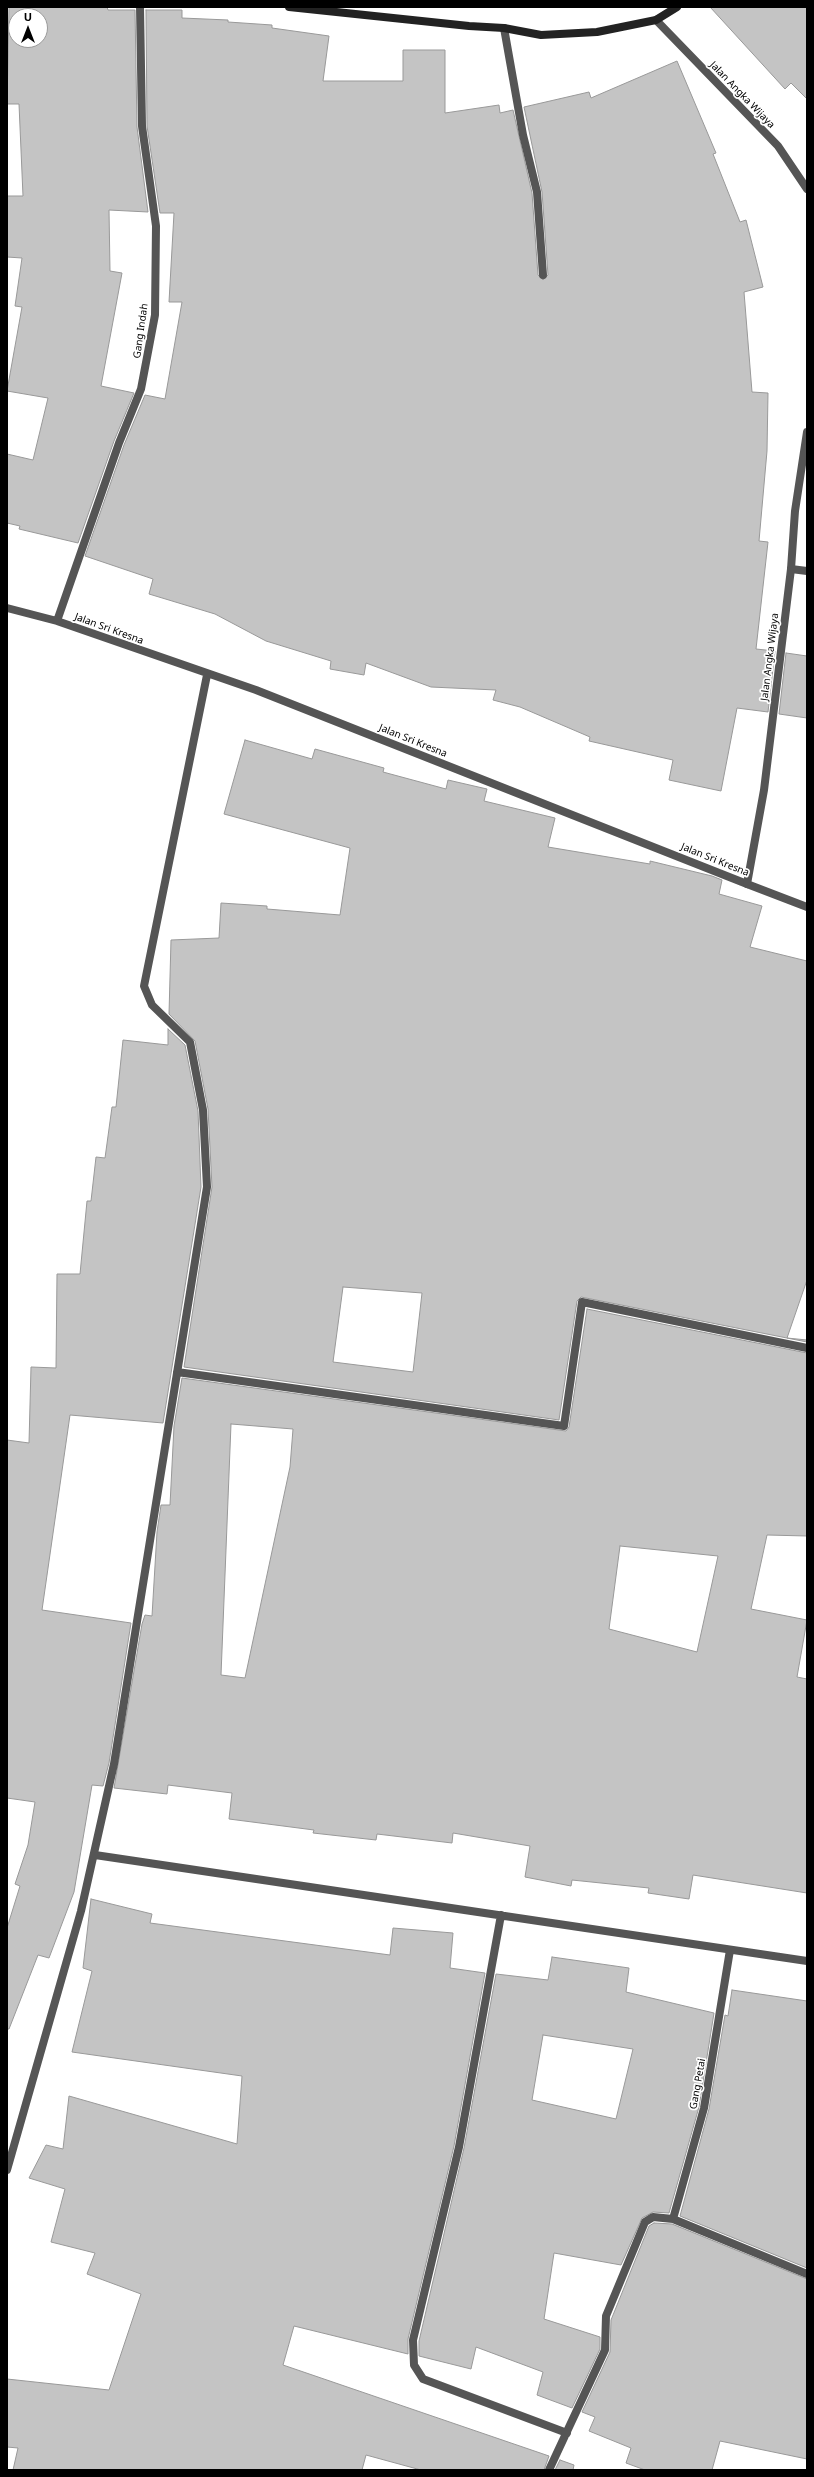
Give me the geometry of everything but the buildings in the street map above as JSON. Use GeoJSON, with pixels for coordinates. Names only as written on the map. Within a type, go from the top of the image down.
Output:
{"type":"FeatureCollection","features":[{"type":"Feature","properties":{"kind":"main road"},"geometry":{"type":"LineString","coordinates":[[289,7],[469,26],[504,28],[540,35],[590,33],[656,20],[677,7]]}},
{"type":"Feature","properties":{"kind":"street","name":"Gang Indah"},"geometry":{"type":"LineString","coordinates":[[57,621],[119,443],[141,389],[155,316],[156,226],[142,126],[140,7]]}},
{"type":"Feature","properties":{"kind":"street","name":"Jalan Angka Wijaya"},"geometry":{"type":"LineString","coordinates":[[656,20],[778,146],[807,188]]}},
{"type":"Feature","properties":{"kind":"street"},"geometry":{"type":"LineString","coordinates":[[504,28],[523,135],[536,192],[542,275]]}},
{"type":"Feature","properties":{"kind":"street","name":"Jalan Angka Wijaya"},"geometry":{"type":"LineString","coordinates":[[747,884],[764,790],[791,569],[795,511],[807,432]]}},
{"type":"Feature","properties":{"kind":"street"},"geometry":{"type":"LineString","coordinates":[[791,569],[807,571]]}},
{"type":"Feature","properties":{"kind":"street","name":"Jalan Sri Kresna"},"geometry":{"type":"LineString","coordinates":[[7,608],[57,621],[207,675],[256,690],[807,907]]}},
{"type":"Feature","properties":{"kind":"street"},"geometry":{"type":"LineString","coordinates":[[7,2170],[81,1911],[95,1855],[114,1764],[207,1187],[203,1110],[190,1042],[152,1005],[144,986],[207,675]]}},
{"type":"Feature","properties":{"kind":"street"},"geometry":{"type":"LineString","coordinates":[[177,1372],[564,1426],[582,1302],[807,1348]]}},
{"type":"Feature","properties":{"kind":"street"},"geometry":{"type":"LineString","coordinates":[[95,1855],[807,1961]]}},
{"type":"Feature","properties":{"kind":"street"},"geometry":{"type":"LineString","coordinates":[[500,1915],[459,2147],[413,2340],[414,2366],[423,2379],[566,2433]]}},
{"type":"Feature","properties":{"kind":"street","name":"Gang Petai"},"geometry":{"type":"LineString","coordinates":[[673,2219],[704,2108],[730,1950]]}},
{"type":"Feature","properties":{"kind":"street"},"geometry":{"type":"LineString","coordinates":[[549,2470],[605,2350],[606,2316],[645,2222],[653,2217],[673,2219],[807,2274]]}}]}
